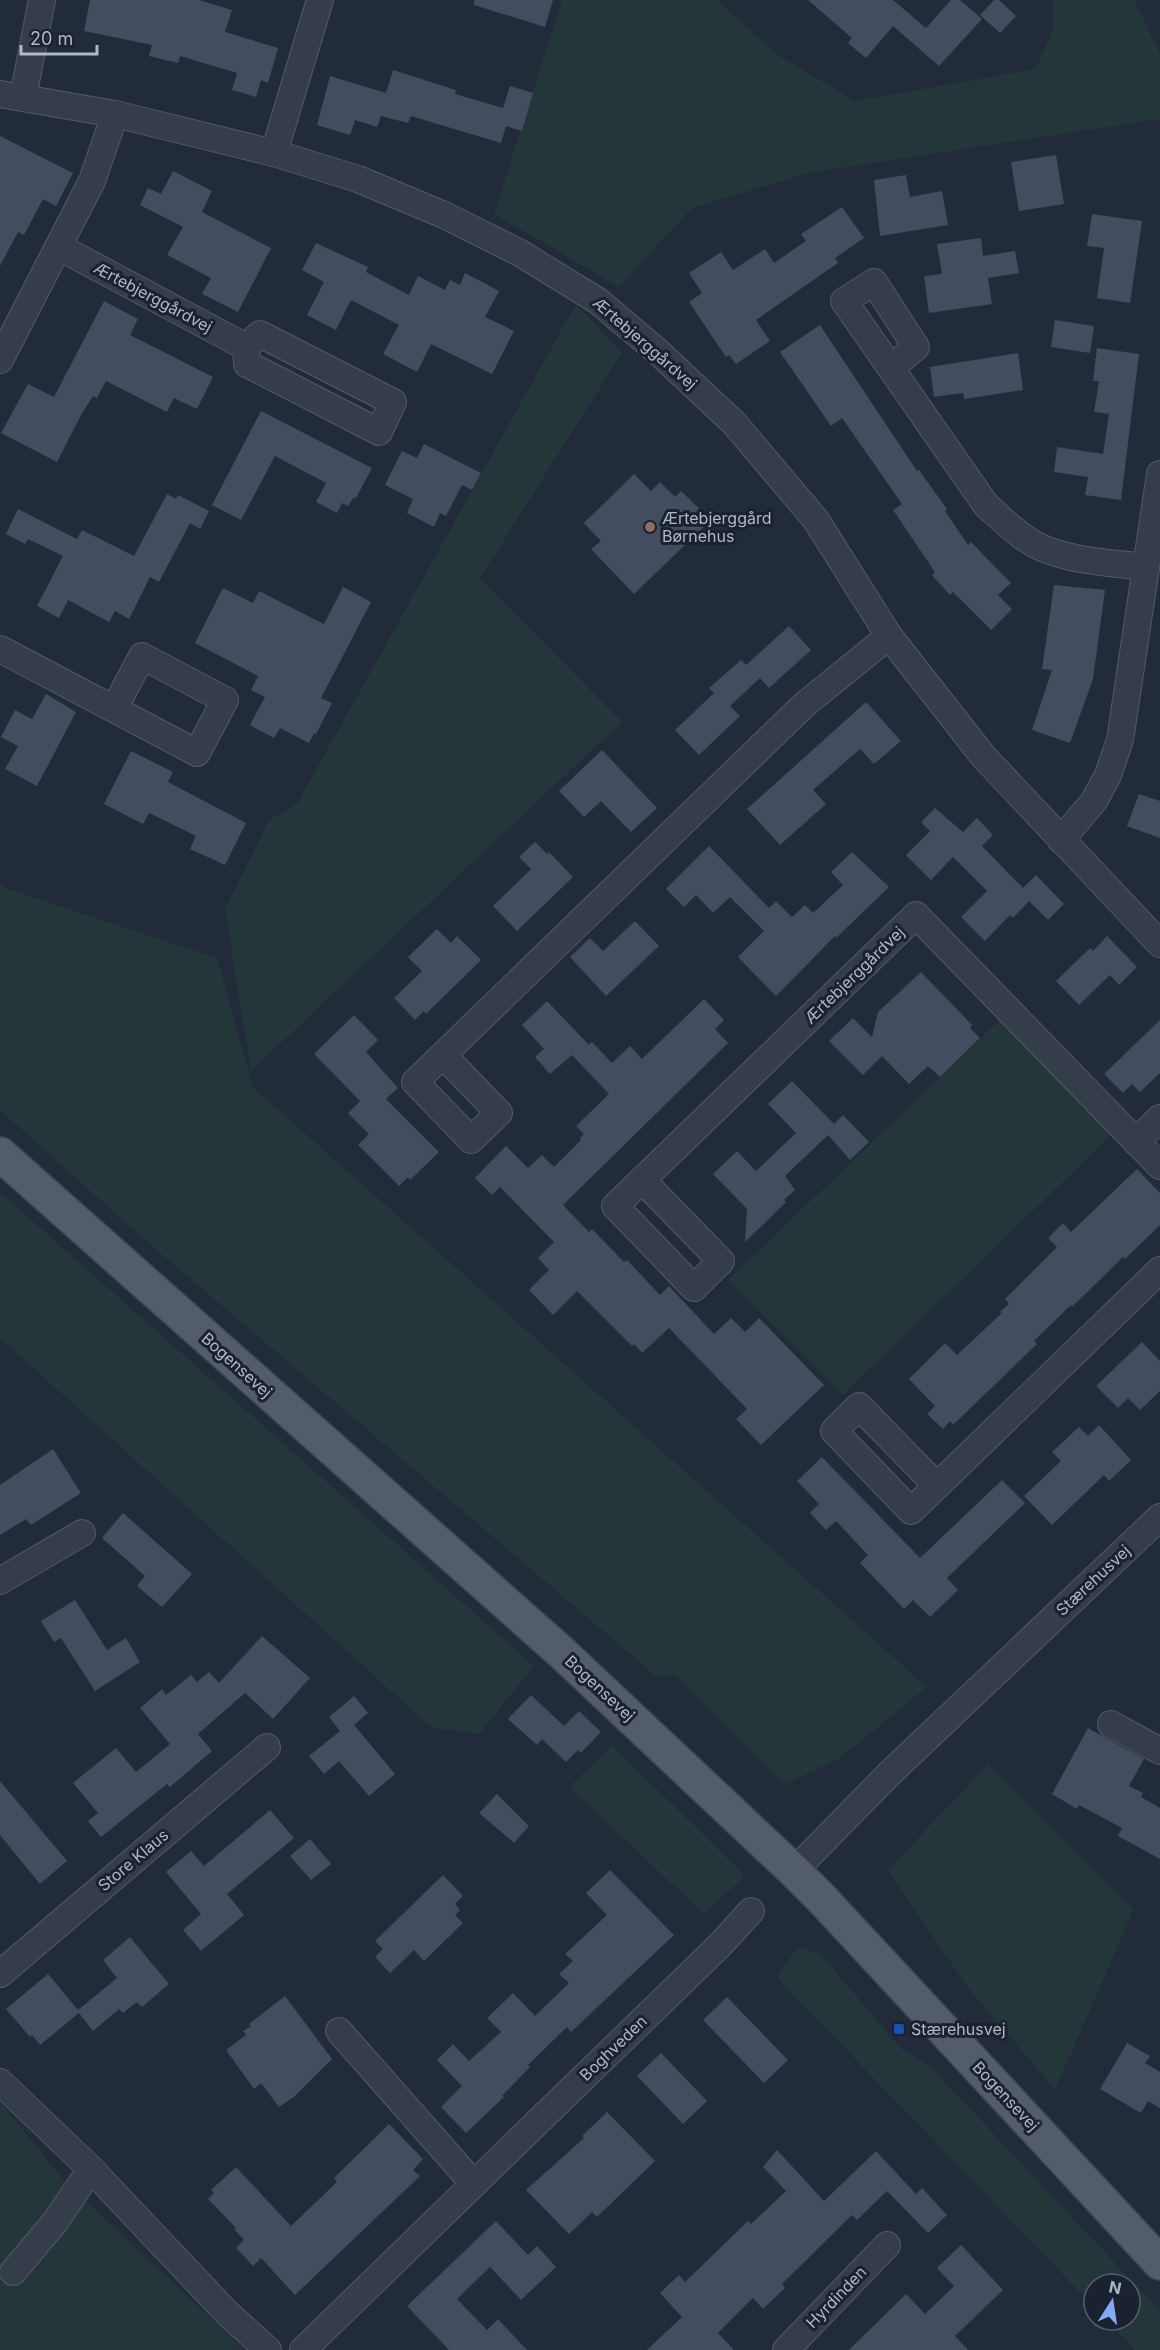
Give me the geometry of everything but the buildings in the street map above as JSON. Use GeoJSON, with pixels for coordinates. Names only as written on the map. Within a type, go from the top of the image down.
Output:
{"type":"FeatureCollection","features":[{"type":"Feature","properties":{"kind":"main road","name":"Bogensevej"},"geometry":{"type":"LineString","coordinates":[[0,1154],[561,1652],[794,1871],[848,1926],[1160,2263]]}},
{"type":"Feature","properties":{"kind":"street","name":"Ærtebjerggårdvej"},"geometry":{"type":"LineString","coordinates":[[42,0],[11,95],[116,114],[274,153],[358,179],[444,215],[520,253],[598,301],[657,351],[734,423],[816,520],[889,636],[983,756],[1160,944]]}},
{"type":"Feature","properties":{"kind":"street"},"geometry":{"type":"LineString","coordinates":[[274,153],[320,0]]}},
{"type":"Feature","properties":{"kind":"street"},"geometry":{"type":"LineString","coordinates":[[0,360],[92,181],[116,114]]}},
{"type":"Feature","properties":{"kind":"street","name":"Ærtebjerggårdvej"},"geometry":{"type":"LineString","coordinates":[[59,247],[246,347]]}},
{"type":"Feature","properties":{"kind":"street"},"geometry":{"type":"LineString","coordinates":[[260,334],[393,402],[379,432],[248,364],[246,347],[260,334]]}},
{"type":"Feature","properties":{"kind":"street"},"geometry":{"type":"LineString","coordinates":[[891,368],[986,506],[1016,532],[1048,551],[1080,559],[1146,567]]}},
{"type":"Feature","properties":{"kind":"street"},"geometry":{"type":"LineString","coordinates":[[1061,840],[1094,801],[1108,775],[1120,740],[1160,474]]}},
{"type":"Feature","properties":{"kind":"street"},"geometry":{"type":"LineString","coordinates":[[443,1055],[804,705],[889,636]]}},
{"type":"Feature","properties":{"kind":"street"},"geometry":{"type":"LineString","coordinates":[[0,649],[114,709]]}},
{"type":"Feature","properties":{"kind":"street","name":"Ærtebjerggårdvej"},"geometry":{"type":"LineString","coordinates":[[642,1180],[916,915],[1160,1166]]}},
{"type":"Feature","properties":{"kind":"street"},"geometry":{"type":"LineString","coordinates":[[1136,1142],[1160,1118]]}},
{"type":"Feature","properties":{"kind":"street"},"geometry":{"type":"LineString","coordinates":[[937,1486],[1160,1270]]}},
{"type":"Feature","properties":{"kind":"street","name":"Stærehusvej"},"geometry":{"type":"LineString","coordinates":[[794,1871],[888,1774],[1160,1516]]}},
{"type":"Feature","properties":{"kind":"street"},"geometry":{"type":"LineString","coordinates":[[0,1581],[82,1533]]}},
{"type":"Feature","properties":{"kind":"street"},"geometry":{"type":"LineString","coordinates":[[1111,1724],[1160,1750]]}},
{"type":"Feature","properties":{"kind":"street","name":"Store Klaus"},"geometry":{"type":"LineString","coordinates":[[0,1974],[267,1747]]}},
{"type":"Feature","properties":{"kind":"street","name":"Boghveden"},"geometry":{"type":"LineString","coordinates":[[303,2350],[721,1944],[751,1911]]}},
{"type":"Feature","properties":{"kind":"street"},"geometry":{"type":"LineString","coordinates":[[339,2031],[473,2183]]}},
{"type":"Feature","properties":{"kind":"street"},"geometry":{"type":"LineString","coordinates":[[0,2082],[91,2169],[227,2313],[268,2350]]}},
{"type":"Feature","properties":{"kind":"street"},"geometry":{"type":"LineString","coordinates":[[13,2272],[55,2222],[91,2169]]}},
{"type":"Feature","properties":{"kind":"street","name":"Hyrdinden"},"geometry":{"type":"LineString","coordinates":[[786,2350],[887,2245]]}},
{"type":"Feature","properties":{"kind":"green space"},"geometry":{"type":"Polygon","coordinates":[[[562,0],[717,0],[779,56],[855,101],[1035,69],[1053,31],[1053,0],[1134,0],[1160,54],[1160,119],[808,173],[692,208],[619,287],[494,214],[562,0]]]}},
{"type":"Feature","properties":{"kind":"green space"},"geometry":{"type":"Polygon","coordinates":[[[576,304],[622,353],[480,578],[622,722],[251,1071],[225,909],[269,820],[297,804],[576,304]]]}},
{"type":"Feature","properties":{"kind":"green space"},"geometry":{"type":"Polygon","coordinates":[[[0,883],[5,888],[217,958],[253,1087],[927,1687],[840,1758],[785,1784],[675,1675],[656,1676],[145,1240],[0,1110],[0,883]]]}},
{"type":"Feature","properties":{"kind":"green space"},"geometry":{"type":"Polygon","coordinates":[[[1002,1018],[1113,1133],[843,1395],[728,1280],[1002,1018]]]}},
{"type":"Feature","properties":{"kind":"green space"},"geometry":{"type":"Polygon","coordinates":[[[0,1192],[534,1666],[479,1734],[432,1728],[0,1338],[0,1192]]]}},
{"type":"Feature","properties":{"kind":"green space"},"geometry":{"type":"Polygon","coordinates":[[[612,1745],[745,1876],[704,1914],[569,1787],[612,1745]]]}},
{"type":"Feature","properties":{"kind":"green space"},"geometry":{"type":"Polygon","coordinates":[[[988,1764],[1134,1909],[1055,2090],[966,1985],[888,1870],[988,1764]]]}},
{"type":"Feature","properties":{"kind":"green space"},"geometry":{"type":"Polygon","coordinates":[[[797,1947],[821,1954],[901,2049],[928,2064],[1123,2272],[1082,2272],[1082,2295],[777,1978],[797,1947]]]}},
{"type":"Feature","properties":{"kind":"green space"},"geometry":{"type":"Polygon","coordinates":[[[0,2102],[63,2179],[244,2350],[0,2350],[0,2102]]]}},
{"type":"Feature","properties":{"kind":"green space"},"geometry":{"type":"Polygon","coordinates":[[[1142,2292],[1160,2311],[1160,2350],[1135,2350],[1118,2332],[1142,2332],[1142,2292]]]}},
{"type":"Feature","properties":{"kind":"place","name":"Ærtebjerggård Børnehus"},"geometry":{"type":"Point","coordinates":[650,527]}},
{"type":"Feature","properties":{"kind":"place","name":"Stærehusvej"},"geometry":{"type":"Point","coordinates":[899,2029]}}]}
